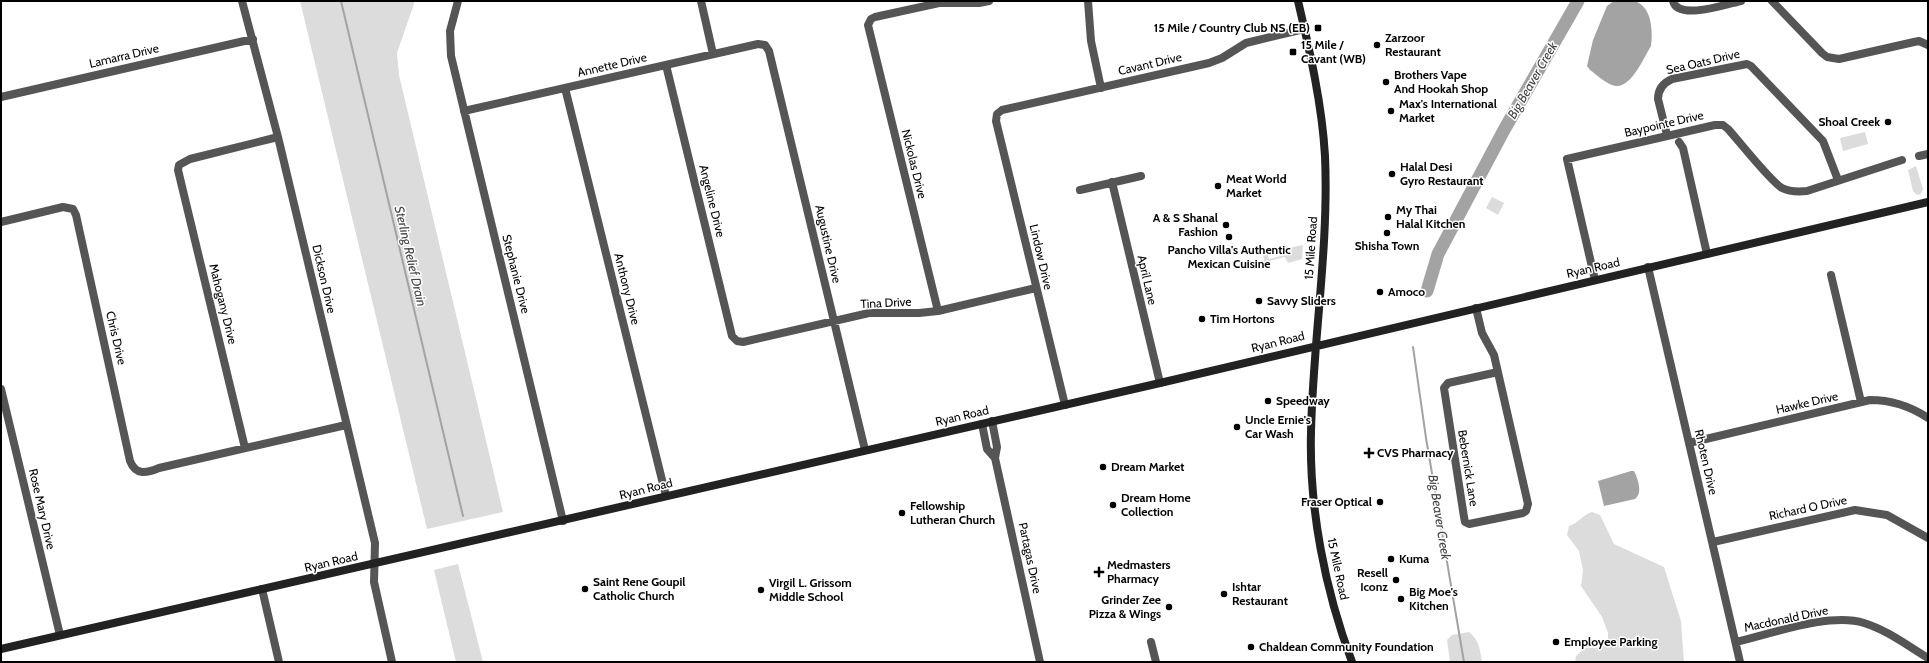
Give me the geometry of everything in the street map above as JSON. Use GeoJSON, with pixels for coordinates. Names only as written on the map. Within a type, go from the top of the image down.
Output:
{"type":"FeatureCollection","features":[{"type":"Feature","properties":{"kind":"main road","name":"15 Mile Road"},"geometry":{"type":"LineString","coordinates":[[1298,1],[1319,103],[1325,156],[1325,216],[1312,406],[1311,467],[1318,532],[1324,567],[1336,612],[1352,662]]}},
{"type":"Feature","properties":{"kind":"main road","name":"Ryan Road"},"geometry":{"type":"LineString","coordinates":[[1,649],[1160,383],[1316,345],[1928,202]]}},
{"type":"Feature","properties":{"kind":"street","name":"Dickson Drive"},"geometry":{"type":"LineString","coordinates":[[242,1],[278,137],[346,425],[376,543],[374,582],[392,662]]}},
{"type":"Feature","properties":{"kind":"street","name":"Stephanie Drive"},"geometry":{"type":"LineString","coordinates":[[458,1],[450,31],[451,56],[564,521]]}},
{"type":"Feature","properties":{"kind":"street"},"geometry":{"type":"LineString","coordinates":[[701,1],[713,54]]}},
{"type":"Feature","properties":{"kind":"street","name":"Nickolas Drive"},"geometry":{"type":"LineString","coordinates":[[938,311],[870,36],[869,22],[875,17],[939,3],[979,4],[990,1]]}},
{"type":"Feature","properties":{"kind":"street"},"geometry":{"type":"LineString","coordinates":[[1088,1],[1091,41],[1101,88]]}},
{"type":"Feature","properties":{"kind":"street"},"geometry":{"type":"LineString","coordinates":[[1673,1],[1678,8],[1684,11],[1693,11],[1741,1]]}},
{"type":"Feature","properties":{"kind":"street"},"geometry":{"type":"LineString","coordinates":[[1772,1],[1822,53],[1833,59],[1914,42],[1928,45]]}},
{"type":"Feature","properties":{"kind":"street","name":"Cavant Drive"},"geometry":{"type":"LineString","coordinates":[[997,114],[1002,110],[1209,63],[1222,58],[1246,43],[1304,29]]}},
{"type":"Feature","properties":{"kind":"street","name":"Lamarra Drive"},"geometry":{"type":"LineString","coordinates":[[1,97],[253,39]]}},
{"type":"Feature","properties":{"kind":"street","name":"Annette Drive"},"geometry":{"type":"LineString","coordinates":[[464,111],[758,44],[765,45]]}},
{"type":"Feature","properties":{"kind":"street","name":"Augustine Drive"},"geometry":{"type":"LineString","coordinates":[[765,45],[769,51],[865,450]]}},
{"type":"Feature","properties":{"kind":"street","name":"Sea Oats Drive"},"geometry":{"type":"LineString","coordinates":[[1667,135],[1658,99],[1658,94],[1662,85],[1672,79],[1747,64],[1751,66],[1823,141],[1838,180]]}},
{"type":"Feature","properties":{"kind":"street","name":"Angeline Drive"},"geometry":{"type":"LineString","coordinates":[[666,65],[732,336],[736,341]]}},
{"type":"Feature","properties":{"kind":"street","name":"Anthony Drive"},"geometry":{"type":"LineString","coordinates":[[566,88],[666,496]]}},
{"type":"Feature","properties":{"kind":"street","name":"Lindow Drive"},"geometry":{"type":"LineString","coordinates":[[997,114],[996,121],[1065,405]]}},
{"type":"Feature","properties":{"kind":"street","name":"Baypointe Drive"},"geometry":{"type":"LineString","coordinates":[[1595,280],[1567,159],[1710,125],[1723,125],[1778,185],[1783,189],[1798,192],[1902,160]]}},
{"type":"Feature","properties":{"kind":"street","name":"Mahogany Drive"},"geometry":{"type":"LineString","coordinates":[[245,448],[178,170],[179,165],[190,159],[278,137]]}},
{"type":"Feature","properties":{"kind":"street"},"geometry":{"type":"LineString","coordinates":[[1679,142],[1683,148],[1707,254]]}},
{"type":"Feature","properties":{"kind":"street"},"geometry":{"type":"LineString","coordinates":[[1919,156],[1928,154]]}},
{"type":"Feature","properties":{"kind":"street"},"geometry":{"type":"LineString","coordinates":[[1080,190],[1141,176]]}},
{"type":"Feature","properties":{"kind":"street","name":"April Lane"},"geometry":{"type":"LineString","coordinates":[[1112,182],[1160,383]]}},
{"type":"Feature","properties":{"kind":"street","name":"Chris Drive"},"geometry":{"type":"LineString","coordinates":[[1,222],[63,207],[73,208],[76,215],[130,461],[138,472],[149,472],[159,468],[245,448]]}},
{"type":"Feature","properties":{"kind":"street","name":"Rhoten Drive"},"geometry":{"type":"LineString","coordinates":[[1648,268],[1740,662]]}},
{"type":"Feature","properties":{"kind":"street"},"geometry":{"type":"LineString","coordinates":[[1831,276],[1861,402]]}},
{"type":"Feature","properties":{"kind":"street","name":"Tina Drive"},"geometry":{"type":"LineString","coordinates":[[736,341],[743,342],[869,313],[919,313],[938,311],[1036,288]]}},
{"type":"Feature","properties":{"kind":"street","name":"Bebernick Lane"},"geometry":{"type":"LineString","coordinates":[[1476,308],[1482,333],[1492,351],[1498,372],[1528,506],[1526,511],[1523,513],[1469,524],[1464,519],[1444,388],[1448,383],[1498,372]]}},
{"type":"Feature","properties":{"kind":"street","name":"Rose Mary Drive"},"geometry":{"type":"LineString","coordinates":[[1,389],[60,635]]}},
{"type":"Feature","properties":{"kind":"street","name":"Hawke Drive"},"geometry":{"type":"LineString","coordinates":[[1689,443],[1861,402],[1876,400],[1895,402],[1909,407],[1928,418]]}},
{"type":"Feature","properties":{"kind":"street"},"geometry":{"type":"LineString","coordinates":[[992,421],[997,447],[995,458]]}},
{"type":"Feature","properties":{"kind":"street"},"geometry":{"type":"LineString","coordinates":[[982,424],[988,449],[995,458]]}},
{"type":"Feature","properties":{"kind":"street"},"geometry":{"type":"LineString","coordinates":[[245,448],[346,425]]}},
{"type":"Feature","properties":{"kind":"street","name":"Partagas Drive"},"geometry":{"type":"LineString","coordinates":[[995,458],[1040,662]]}},
{"type":"Feature","properties":{"kind":"street","name":"Richard O Drive"},"geometry":{"type":"LineString","coordinates":[[1712,542],[1855,510],[1887,515],[1928,538]]}},
{"type":"Feature","properties":{"kind":"street"},"geometry":{"type":"LineString","coordinates":[[262,589],[279,662]]}},
{"type":"Feature","properties":{"kind":"street","name":"Macdonald Drive"},"geometry":{"type":"LineString","coordinates":[[1736,642],[1820,622],[1854,621],[1878,628],[1928,658]]}},
{"type":"Feature","properties":{"kind":"street"},"geometry":{"type":"LineString","coordinates":[[1151,642],[1156,662]]}},
{"type":"Feature","properties":{"kind":"shaded area","name":"Sterling Relief Drain"},"geometry":{"type":"Polygon","coordinates":[[[300,1],[415,1],[397,53],[399,75],[503,512],[427,529],[300,1]]]}},
{"type":"Feature","properties":{"kind":"shaded area"},"geometry":{"type":"Polygon","coordinates":[[[1614,1],[1634,1],[1645,8],[1650,19],[1652,33],[1651,46],[1637,70],[1627,82],[1616,86],[1602,80],[1587,66],[1593,40],[1607,6],[1614,1]]]}},
{"type":"Feature","properties":{"kind":"shaded area"},"geometry":{"type":"Polygon","coordinates":[[[1865,132],[1868,144],[1843,151],[1840,138],[1865,132]]]}},
{"type":"Feature","properties":{"kind":"shaded area"},"geometry":{"type":"Polygon","coordinates":[[[1916,166],[1923,189],[1921,194],[1917,195],[1913,191],[1908,170],[1916,166]]]}},
{"type":"Feature","properties":{"kind":"shaded area"},"geometry":{"type":"Polygon","coordinates":[[[1492,197],[1504,203],[1498,215],[1486,208],[1492,197]]]}},
{"type":"Feature","properties":{"kind":"shaded area"},"geometry":{"type":"Polygon","coordinates":[[[1303,245],[1302,259],[1288,263],[1285,257],[1269,261],[1270,265],[1265,266],[1263,254],[1267,253],[1269,259],[1288,254],[1288,248],[1303,245]]]}},
{"type":"Feature","properties":{"kind":"shaded area"},"geometry":{"type":"Polygon","coordinates":[[[1634,471],[1638,482],[1639,493],[1635,499],[1604,506],[1598,481],[1634,471]]]}},
{"type":"Feature","properties":{"kind":"shaded area"},"geometry":{"type":"Polygon","coordinates":[[[1592,512],[1600,515],[1614,544],[1664,567],[1681,621],[1684,662],[1575,662],[1576,656],[1585,648],[1600,648],[1608,644],[1608,633],[1602,617],[1581,586],[1583,570],[1579,551],[1567,535],[1569,526],[1592,512]]]}},
{"type":"Feature","properties":{"kind":"shaded area"},"geometry":{"type":"Polygon","coordinates":[[[458,564],[483,662],[456,662],[434,570],[458,564]]]}},
{"type":"Feature","properties":{"kind":"shaded area"},"geometry":{"type":"Polygon","coordinates":[[[1469,632],[1477,642],[1480,649],[1482,662],[1450,662],[1447,640],[1452,635],[1469,632]]]}},
{"type":"Feature","properties":{"kind":"waterway","name":"Sterling Relief Drain"},"geometry":{"type":"LineString","coordinates":[[341,1],[463,516]]}},
{"type":"Feature","properties":{"kind":"waterway","name":"Big Beaver Creek"},"geometry":{"type":"LineString","coordinates":[[1427,291],[1438,254],[1504,130],[1578,1]]}},
{"type":"Feature","properties":{"kind":"waterway","name":"Big Beaver Creek"},"geometry":{"type":"LineString","coordinates":[[1413,347],[1426,438],[1464,662]]}},
{"type":"Feature","properties":{"kind":"place","name":"15 Mile / Country Club NS (EB)"},"geometry":{"type":"Point","coordinates":[1318,28]}},
{"type":"Feature","properties":{"kind":"place","name":"Zarzoor Restaurant"},"geometry":{"type":"Point","coordinates":[1377,45]}},
{"type":"Feature","properties":{"kind":"place","name":"15 Mile / Cavant (WB)"},"geometry":{"type":"Point","coordinates":[1293,52]}},
{"type":"Feature","properties":{"kind":"place","name":"Brothers Vape And Hookah Shop"},"geometry":{"type":"Point","coordinates":[1386,82]}},
{"type":"Feature","properties":{"kind":"place","name":"Max's International Market"},"geometry":{"type":"Point","coordinates":[1391,111]}},
{"type":"Feature","properties":{"kind":"place","name":"Shoal Creek"},"geometry":{"type":"Point","coordinates":[1888,122]}},
{"type":"Feature","properties":{"kind":"place","name":"Halal Desi Gyro Restaurant"},"geometry":{"type":"Point","coordinates":[1392,174]}},
{"type":"Feature","properties":{"kind":"place","name":"Meat World Market"},"geometry":{"type":"Point","coordinates":[1218,186]}},
{"type":"Feature","properties":{"kind":"place","name":"My Thai Halal Kitchen"},"geometry":{"type":"Point","coordinates":[1388,217]}},
{"type":"Feature","properties":{"kind":"place","name":"A & S Shanal Fashion"},"geometry":{"type":"Point","coordinates":[1226,225]}},
{"type":"Feature","properties":{"kind":"place","name":"Shisha Town"},"geometry":{"type":"Point","coordinates":[1387,233]}},
{"type":"Feature","properties":{"kind":"place","name":"Pancho Villa's Authentic Mexican Cuisine"},"geometry":{"type":"Point","coordinates":[1229,237]}},
{"type":"Feature","properties":{"kind":"place","name":"Amoco"},"geometry":{"type":"Point","coordinates":[1380,292]}},
{"type":"Feature","properties":{"kind":"place","name":"Savvy Sliders"},"geometry":{"type":"Point","coordinates":[1259,301]}},
{"type":"Feature","properties":{"kind":"place","name":"Tim Hortons"},"geometry":{"type":"Point","coordinates":[1202,319]}},
{"type":"Feature","properties":{"kind":"place","name":"Speedway"},"geometry":{"type":"Point","coordinates":[1268,401]}},
{"type":"Feature","properties":{"kind":"place","name":"Uncle Ernie's Car Wash"},"geometry":{"type":"Point","coordinates":[1237,427]}},
{"type":"Feature","properties":{"kind":"place","name":"CVS Pharmacy"},"geometry":{"type":"Point","coordinates":[1369,453]}},
{"type":"Feature","properties":{"kind":"place","name":"Dream Market"},"geometry":{"type":"Point","coordinates":[1103,467]}},
{"type":"Feature","properties":{"kind":"place","name":"Fraser Optical"},"geometry":{"type":"Point","coordinates":[1380,502]}},
{"type":"Feature","properties":{"kind":"place","name":"Dream Home Collection"},"geometry":{"type":"Point","coordinates":[1113,505]}},
{"type":"Feature","properties":{"kind":"place","name":"Fellowship Lutheran Church"},"geometry":{"type":"Point","coordinates":[902,513]}},
{"type":"Feature","properties":{"kind":"place","name":"Kuma"},"geometry":{"type":"Point","coordinates":[1391,559]}},
{"type":"Feature","properties":{"kind":"place","name":"Medmasters Pharmacy"},"geometry":{"type":"Point","coordinates":[1099,572]}},
{"type":"Feature","properties":{"kind":"place","name":"Resell Iconz"},"geometry":{"type":"Point","coordinates":[1396,580]}},
{"type":"Feature","properties":{"kind":"place","name":"Saint Rene Goupil Catholic Church"},"geometry":{"type":"Point","coordinates":[585,589]}},
{"type":"Feature","properties":{"kind":"place","name":"Virgil L. Grissom Middle School"},"geometry":{"type":"Point","coordinates":[761,590]}},
{"type":"Feature","properties":{"kind":"place","name":"Ishtar Restaurant"},"geometry":{"type":"Point","coordinates":[1224,594]}},
{"type":"Feature","properties":{"kind":"place","name":"Big Moe's Kitchen"},"geometry":{"type":"Point","coordinates":[1401,599]}},
{"type":"Feature","properties":{"kind":"place","name":"Grinder Zee Pizza & Wings"},"geometry":{"type":"Point","coordinates":[1169,607]}},
{"type":"Feature","properties":{"kind":"place","name":"Employee Parking"},"geometry":{"type":"Point","coordinates":[1556,642]}},
{"type":"Feature","properties":{"kind":"place","name":"Chaldean Community Foundation"},"geometry":{"type":"Point","coordinates":[1251,647]}}]}
